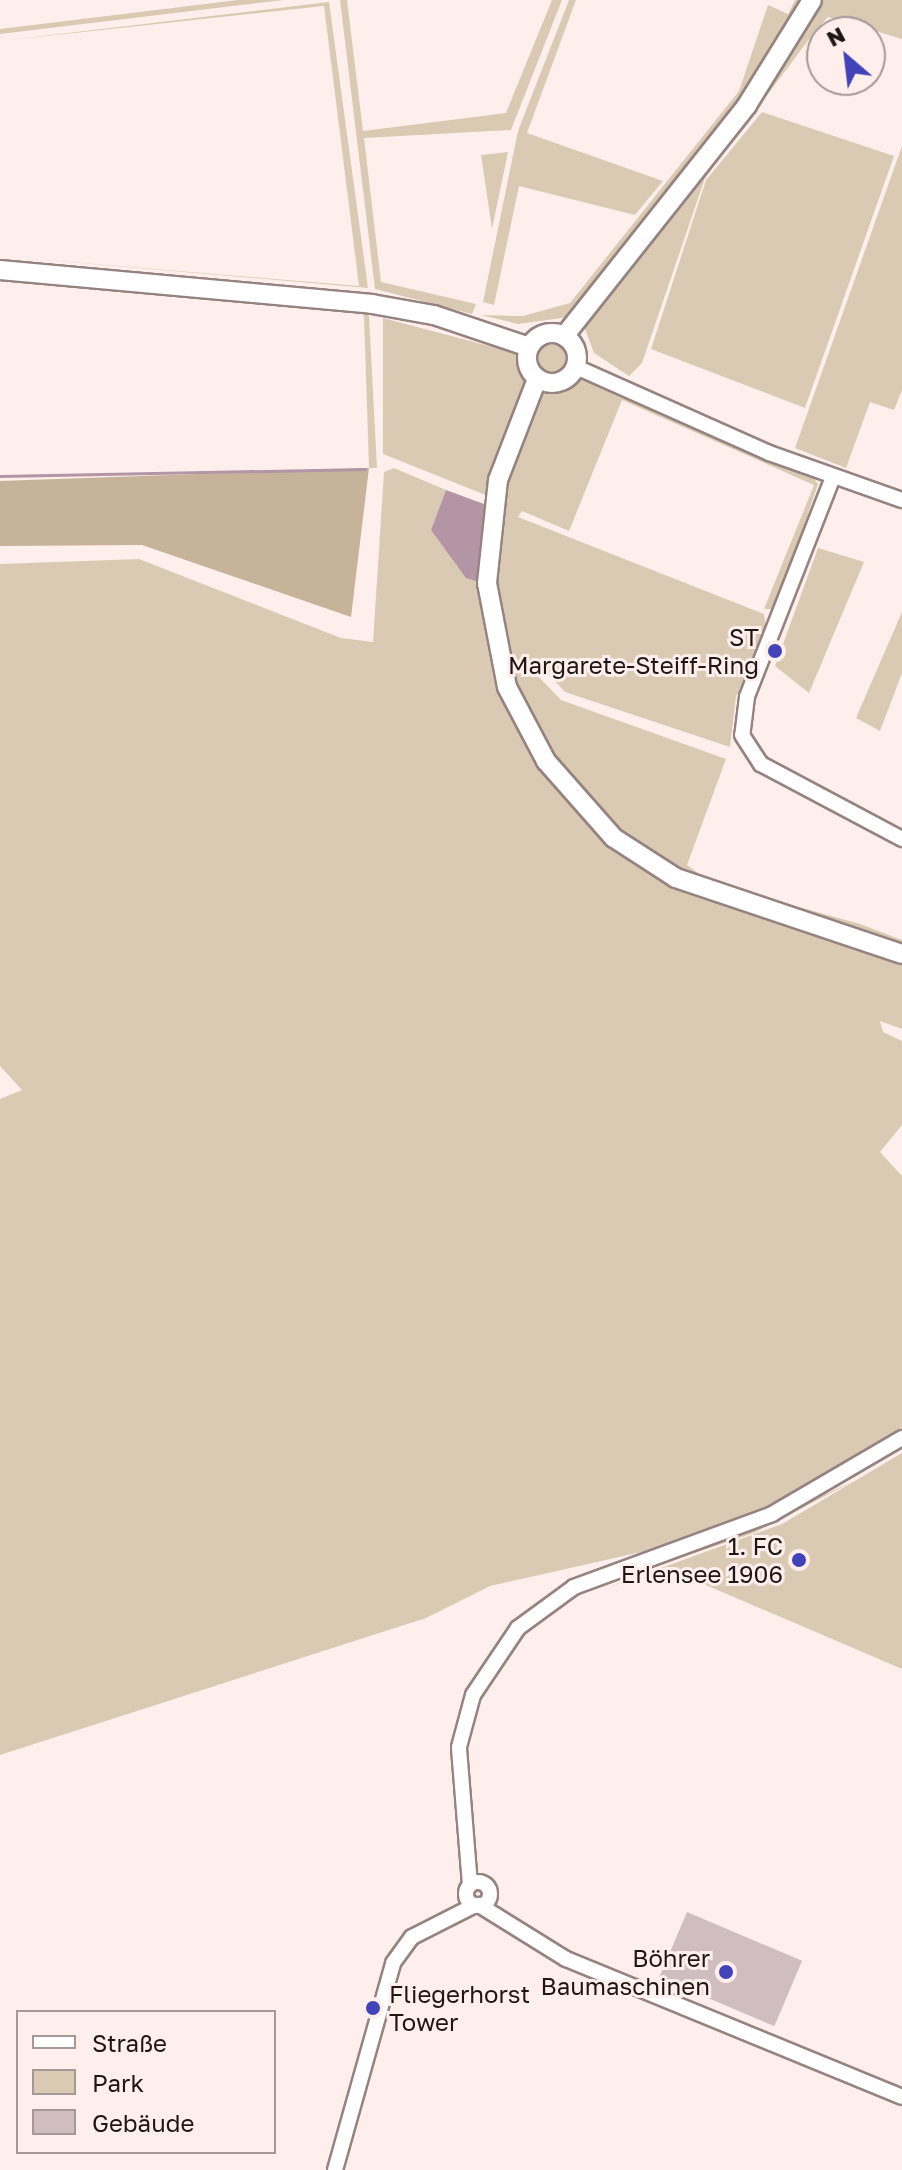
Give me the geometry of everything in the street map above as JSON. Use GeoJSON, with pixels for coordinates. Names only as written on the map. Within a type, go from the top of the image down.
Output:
{"type":"FeatureCollection","features":[{"type":"Feature","properties":{"kind":"main road"},"geometry":{"type":"LineString","coordinates":[[565,335],[747,105],[812,0]]}},
{"type":"Feature","properties":{"kind":"main road"},"geometry":{"type":"LineString","coordinates":[[0,270],[372,304],[434,315],[529,347]]}},
{"type":"Feature","properties":{"kind":"main road"},"geometry":{"type":"LineString","coordinates":[[540,335],[565,335],[577,353],[576,367],[559,382],[537,379],[527,365],[529,347],[540,335]]}},
{"type":"Feature","properties":{"kind":"main road"},"geometry":{"type":"LineString","coordinates":[[537,379],[498,480],[487,583],[507,687],[546,761],[614,838],[676,878],[902,954]]}},
{"type":"Feature","properties":{"kind":"street"},"geometry":{"type":"LineString","coordinates":[[576,367],[833,477],[902,500]]}},
{"type":"Feature","properties":{"kind":"street"},"geometry":{"type":"LineString","coordinates":[[833,477],[747,697],[742,735],[769,770],[902,839]]}},
{"type":"Feature","properties":{"kind":"street"},"geometry":{"type":"LineString","coordinates":[[902,1438],[772,1514],[574,1587],[518,1628],[487,1668],[465,1719],[457,1769],[477,1894],[512,1925],[566,1959],[902,2097]]}},
{"type":"Feature","properties":{"kind":"street"},"geometry":{"type":"LineString","coordinates":[[335,2170],[393,1963],[412,1937],[477,1894]]}},
{"type":"Feature","properties":{"kind":"green space"},"geometry":{"type":"Polygon","coordinates":[[[238,0],[284,0],[0,34],[0,29],[238,0]]]}},
{"type":"Feature","properties":{"kind":"green space"},"geometry":{"type":"Polygon","coordinates":[[[340,0],[347,0],[363,131],[506,113],[552,0],[562,0],[511,130],[364,138],[381,282],[476,304],[472,314],[375,289],[340,0]]]}},
{"type":"Feature","properties":{"kind":"green space"},"geometry":{"type":"Polygon","coordinates":[[[569,0],[576,0],[527,133],[663,181],[635,215],[519,186],[494,305],[483,302],[518,131],[569,0]]]}},
{"type":"Feature","properties":{"kind":"green space"},"geometry":{"type":"Polygon","coordinates":[[[795,0],[807,0],[777,54],[569,317],[518,324],[481,315],[523,316],[570,303],[739,91],[768,5],[788,14],[795,0]]]}},
{"type":"Feature","properties":{"kind":"green space"},"geometry":{"type":"Polygon","coordinates":[[[817,0],[902,0],[902,39],[886,34],[886,16],[806,16],[806,43],[705,178],[642,363],[629,376],[594,353],[583,324],[817,0]]]}},
{"type":"Feature","properties":{"kind":"green space"},"geometry":{"type":"Polygon","coordinates":[[[329,2],[368,288],[0,256],[359,286],[324,6],[0,41],[329,2]]]}},
{"type":"Feature","properties":{"kind":"green space"},"geometry":{"type":"Polygon","coordinates":[[[762,112],[894,156],[805,408],[651,349],[706,180],[762,112]]]}},
{"type":"Feature","properties":{"kind":"green space"},"geometry":{"type":"Polygon","coordinates":[[[902,146],[902,390],[894,410],[870,402],[846,468],[795,448],[902,146]]]}},
{"type":"Feature","properties":{"kind":"green space"},"geometry":{"type":"Polygon","coordinates":[[[508,152],[492,229],[481,155],[508,152]]]}},
{"type":"Feature","properties":{"kind":"green space"},"geometry":{"type":"Polygon","coordinates":[[[357,309],[369,316],[377,468],[369,468],[364,316],[357,309]]]}},
{"type":"Feature","properties":{"kind":"green space"},"geometry":{"type":"Polygon","coordinates":[[[383,318],[519,354],[526,384],[488,496],[383,454],[383,318]]]}},
{"type":"Feature","properties":{"kind":"green space"},"geometry":{"type":"Polygon","coordinates":[[[552,337],[566,343],[572,357],[566,371],[552,377],[538,371],[532,357],[538,343],[552,337]]]}},
{"type":"Feature","properties":{"kind":"green space"},"geometry":{"type":"Polygon","coordinates":[[[580,379],[811,474],[818,484],[776,609],[764,609],[814,485],[622,400],[569,531],[522,511],[518,517],[764,614],[766,627],[736,697],[730,747],[565,692],[542,667],[533,671],[561,700],[726,759],[687,865],[712,883],[860,924],[902,940],[902,948],[709,888],[621,835],[566,782],[513,686],[492,583],[497,508],[539,392],[580,379]]]}},
{"type":"Feature","properties":{"kind":"green space"},"geometry":{"type":"Polygon","coordinates":[[[394,468],[446,490],[431,530],[482,583],[487,623],[557,784],[699,894],[902,960],[902,1029],[880,1021],[883,1032],[902,1041],[902,1125],[880,1152],[902,1176],[902,1427],[769,1509],[677,1544],[490,1586],[426,1618],[0,1755],[0,1099],[22,1090],[0,1066],[0,564],[139,559],[341,638],[373,642],[384,472],[394,468]]]}},
{"type":"Feature","properties":{"kind":"green space"},"geometry":{"type":"Polygon","coordinates":[[[818,548],[864,562],[809,693],[775,666],[818,548]]]}},
{"type":"Feature","properties":{"kind":"green space"},"geometry":{"type":"Polygon","coordinates":[[[902,612],[902,673],[880,731],[856,718],[902,612]]]}},
{"type":"Feature","properties":{"kind":"green space","name":"1. FC Erlensee 1906"},"geometry":{"type":"Polygon","coordinates":[[[902,1453],[902,1669],[666,1568],[609,1587],[782,1524],[902,1453]]]}},
{"type":"Feature","properties":{"kind":"green space"},"geometry":{"type":"Polygon","coordinates":[[[856,1480],[754,1533],[608,1582],[743,1533],[856,1480]]]}},
{"type":"Feature","properties":{"kind":"shaded area"},"geometry":{"type":"Polygon","coordinates":[[[369,468],[351,617],[142,545],[0,546],[0,481],[369,468]]]}},
{"type":"Feature","properties":{"kind":"shaded area"},"geometry":{"type":"Polygon","coordinates":[[[446,490],[484,504],[482,583],[466,578],[431,530],[446,490]]]}},
{"type":"Feature","properties":{"kind":"building","name":"Böhrer Baumaschinen"},"geometry":{"type":"Polygon","coordinates":[[[687,1912],[802,1961],[774,2026],[659,1977],[687,1912]]]}},
{"type":"Feature","properties":{"kind":"waterway"},"geometry":{"type":"LineString","coordinates":[[0,476],[365,469]]}},
{"type":"Feature","properties":{"kind":"place","name":"ST Margarete-Steiff-Ring"},"geometry":{"type":"Point","coordinates":[775,651]}},
{"type":"Feature","properties":{"kind":"place","name":"1. FC Erlensee 1906"},"geometry":{"type":"Point","coordinates":[799,1560]}},
{"type":"Feature","properties":{"kind":"place","name":"Böhrer Baumaschinen"},"geometry":{"type":"Point","coordinates":[726,1972]}},
{"type":"Feature","properties":{"kind":"place","name":"Fliegerhorst Tower"},"geometry":{"type":"Point","coordinates":[373,2008]}}]}
